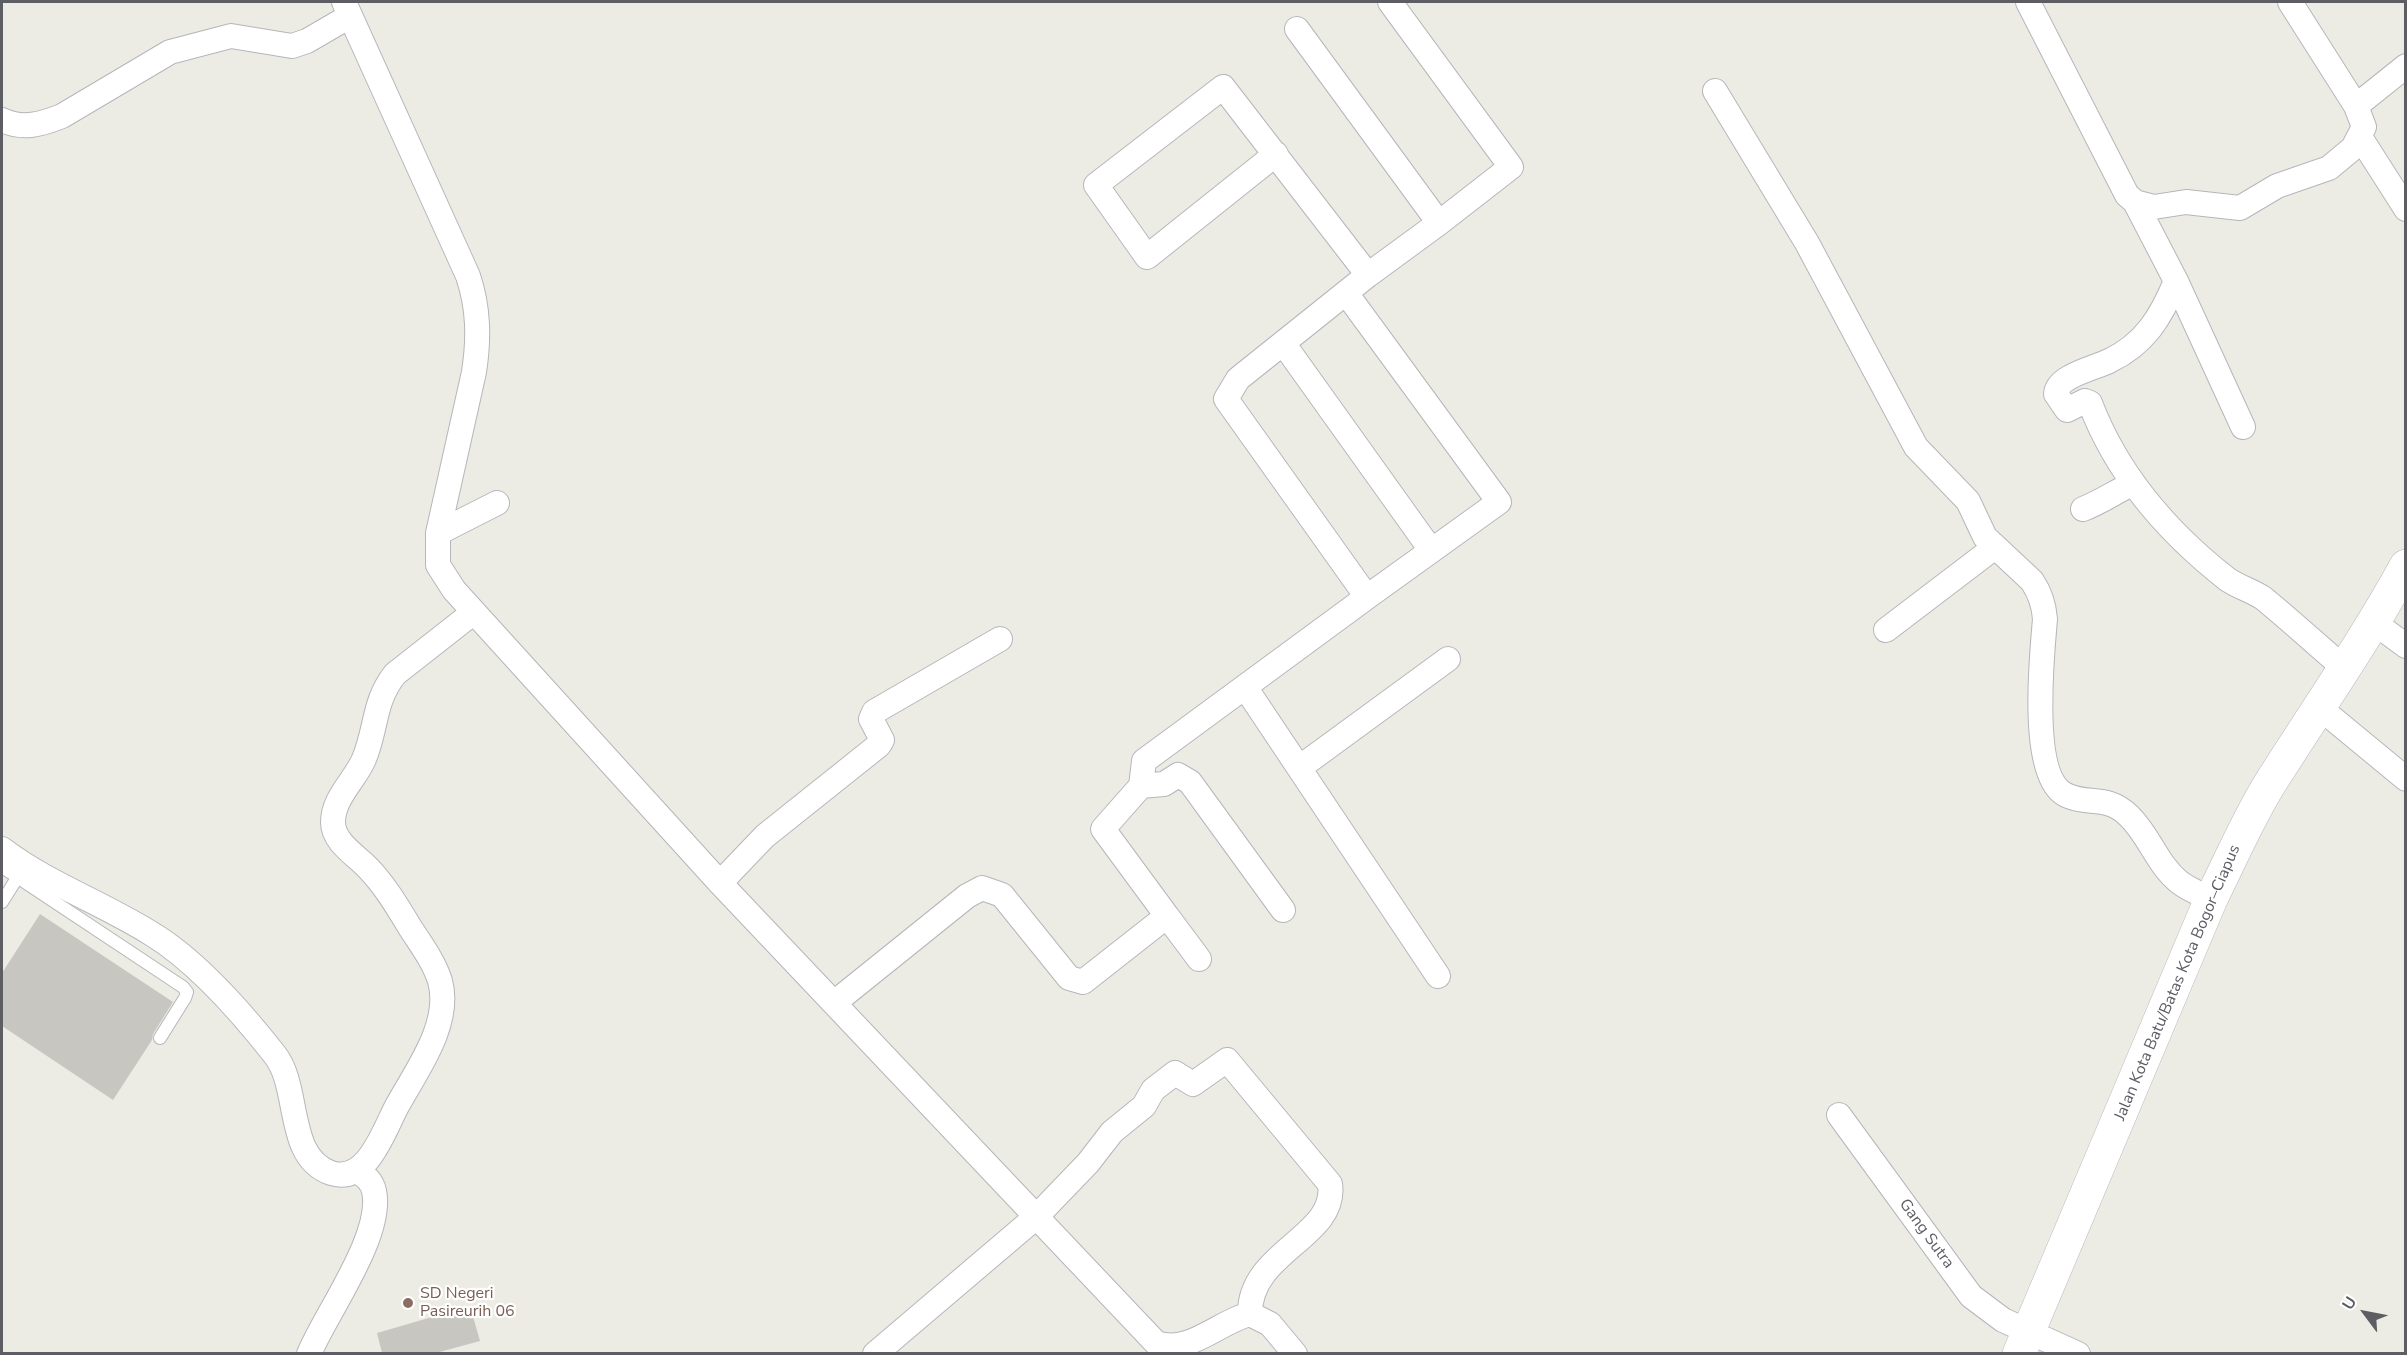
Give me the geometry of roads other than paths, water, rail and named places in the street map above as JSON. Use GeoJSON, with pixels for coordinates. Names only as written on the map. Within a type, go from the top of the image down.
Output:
{"type":"FeatureCollection","features":[{"type":"Feature","properties":{"kind":"main road","name":"Jalan Kota Batu/Batas Kota Bogor–Ciapus"},"geometry":{"type":"LineString","coordinates":[[2025,1342],[2211,899],[2268,786],[2320,708],[2406,566]]}},
{"type":"Feature","properties":{"kind":"street"},"geometry":{"type":"LineString","coordinates":[[1367,597],[1226,399],[1238,379],[1368,275],[1511,167],[1390,2]]}},
{"type":"Feature","properties":{"kind":"street"},"geometry":{"type":"LineString","coordinates":[[2028,2],[2115,173],[2127,195],[2135,202],[2176,281],[2243,427]]}},
{"type":"Feature","properties":{"kind":"street"},"geometry":{"type":"LineString","coordinates":[[2135,202],[2154,207],[2186,202],[2241,208],[2277,186],[2330,168],[2340,161],[2360,137],[2364,127],[2356,106],[2290,2]]}},
{"type":"Feature","properties":{"kind":"street"},"geometry":{"type":"LineString","coordinates":[[2,120],[27,126],[62,116],[170,52],[189,45],[238,36],[292,46],[307,41],[347,9],[463,266],[475,298],[478,346],[474,372],[438,533],[438,565],[454,590],[720,883],[1156,1343],[1168,1352],[1184,1352],[1250,1314]]}},
{"type":"Feature","properties":{"kind":"street"},"geometry":{"type":"LineString","coordinates":[[1297,29],[1439,223]]}},
{"type":"Feature","properties":{"kind":"street"},"geometry":{"type":"LineString","coordinates":[[2356,106],[2406,66]]}},
{"type":"Feature","properties":{"kind":"street"},"geometry":{"type":"LineString","coordinates":[[1276,154],[1147,257],[1096,185],[1223,87],[1276,154],[1368,275]]}},
{"type":"Feature","properties":{"kind":"street"},"geometry":{"type":"LineString","coordinates":[[1715,91],[1807,243],[1916,447],[1964,495],[1985,537],[2032,581],[2043,602],[2046,618],[2042,732],[2044,760],[2054,785],[2068,796],[2103,800],[2123,810],[2178,881],[2211,899]]}},
{"type":"Feature","properties":{"kind":"street"},"geometry":{"type":"LineString","coordinates":[[2360,137],[2406,209]]}},
{"type":"Feature","properties":{"kind":"street"},"geometry":{"type":"LineString","coordinates":[[2176,281],[2156,322],[2144,338],[2121,355],[2105,363],[2086,368],[2056,390],[2067,410],[2085,401],[2090,403],[2106,439],[2132,484],[2197,554],[2235,585],[2264,599],[2343,667]]}},
{"type":"Feature","properties":{"kind":"street"},"geometry":{"type":"LineString","coordinates":[[1199,959],[1103,829],[1142,786],[1144,761],[1499,502],[1346,293]]}},
{"type":"Feature","properties":{"kind":"street"},"geometry":{"type":"LineString","coordinates":[[1283,343],[1431,550]]}},
{"type":"Feature","properties":{"kind":"street"},"geometry":{"type":"LineString","coordinates":[[2083,509],[2102,502],[2110,494],[2132,484]]}},
{"type":"Feature","properties":{"kind":"street"},"geometry":{"type":"LineString","coordinates":[[438,533],[497,503]]}},
{"type":"Feature","properties":{"kind":"street"},"geometry":{"type":"LineString","coordinates":[[1886,630],[1995,547]]}},
{"type":"Feature","properties":{"kind":"street"},"geometry":{"type":"LineString","coordinates":[[2,849],[55,883],[152,933],[198,970],[278,1059],[291,1092],[301,1142],[310,1157],[333,1174],[357,1171],[374,1150],[431,1041],[442,1002],[440,982],[432,962],[384,887],[335,835],[333,815],[336,805],[364,760],[377,703],[387,685],[395,674],[474,612]]}},
{"type":"Feature","properties":{"kind":"street"},"geometry":{"type":"LineString","coordinates":[[2372,621],[2406,646]]}},
{"type":"Feature","properties":{"kind":"street"},"geometry":{"type":"LineString","coordinates":[[720,883],[765,836],[880,744],[881,738],[871,719],[872,713],[1000,639]]}},
{"type":"Feature","properties":{"kind":"street"},"geometry":{"type":"LineString","coordinates":[[1299,768],[1448,659]]}},
{"type":"Feature","properties":{"kind":"street"},"geometry":{"type":"LineString","coordinates":[[1245,687],[1438,976]]}},
{"type":"Feature","properties":{"kind":"street"},"geometry":{"type":"LineString","coordinates":[[2320,708],[2406,779]]}},
{"type":"Feature","properties":{"kind":"street"},"geometry":{"type":"LineString","coordinates":[[1164,747],[1283,910]]}},
{"type":"Feature","properties":{"kind":"street"},"geometry":{"type":"LineString","coordinates":[[1142,786],[1164,784],[1178,775],[1190,782]]}},
{"type":"Feature","properties":{"kind":"street"},"geometry":{"type":"LineString","coordinates":[[834,1003],[967,896],[982,888],[1002,895],[1069,978],[1083,982],[1167,916]]}},
{"type":"Feature","properties":{"kind":"street"},"geometry":{"type":"LineString","coordinates":[[875,1353],[1036,1217],[1088,1163],[1112,1132],[1144,1106],[1160,1085],[1176,1073],[1193,1084],[1229,1060],[1265,1108],[1330,1184],[1332,1193],[1322,1218],[1261,1274],[1251,1296],[1250,1314]]}},
{"type":"Feature","properties":{"kind":"street","name":"Gang Sutra"},"geometry":{"type":"LineString","coordinates":[[1839,1115],[1971,1296],[2003,1320],[2025,1342],[2078,1353]]}},
{"type":"Feature","properties":{"kind":"street"},"geometry":{"type":"LineString","coordinates":[[309,1353],[358,1261],[373,1220],[374,1190],[370,1181],[357,1171]]}},
{"type":"Feature","properties":{"kind":"street"},"geometry":{"type":"LineString","coordinates":[[1250,1314],[1270,1324],[1295,1353]]}},
{"type":"Feature","properties":{"kind":"lane"},"geometry":{"type":"LineString","coordinates":[[2,867],[183,987],[187,992],[185,998],[160,1038]]}},
{"type":"Feature","properties":{"kind":"lane"},"geometry":{"type":"LineString","coordinates":[[2,902],[17,878]]}},
{"type":"Feature","properties":{"kind":"place","name":"SD Negeri Pasireurih 06"},"geometry":{"type":"Point","coordinates":[408,1303]}}]}
